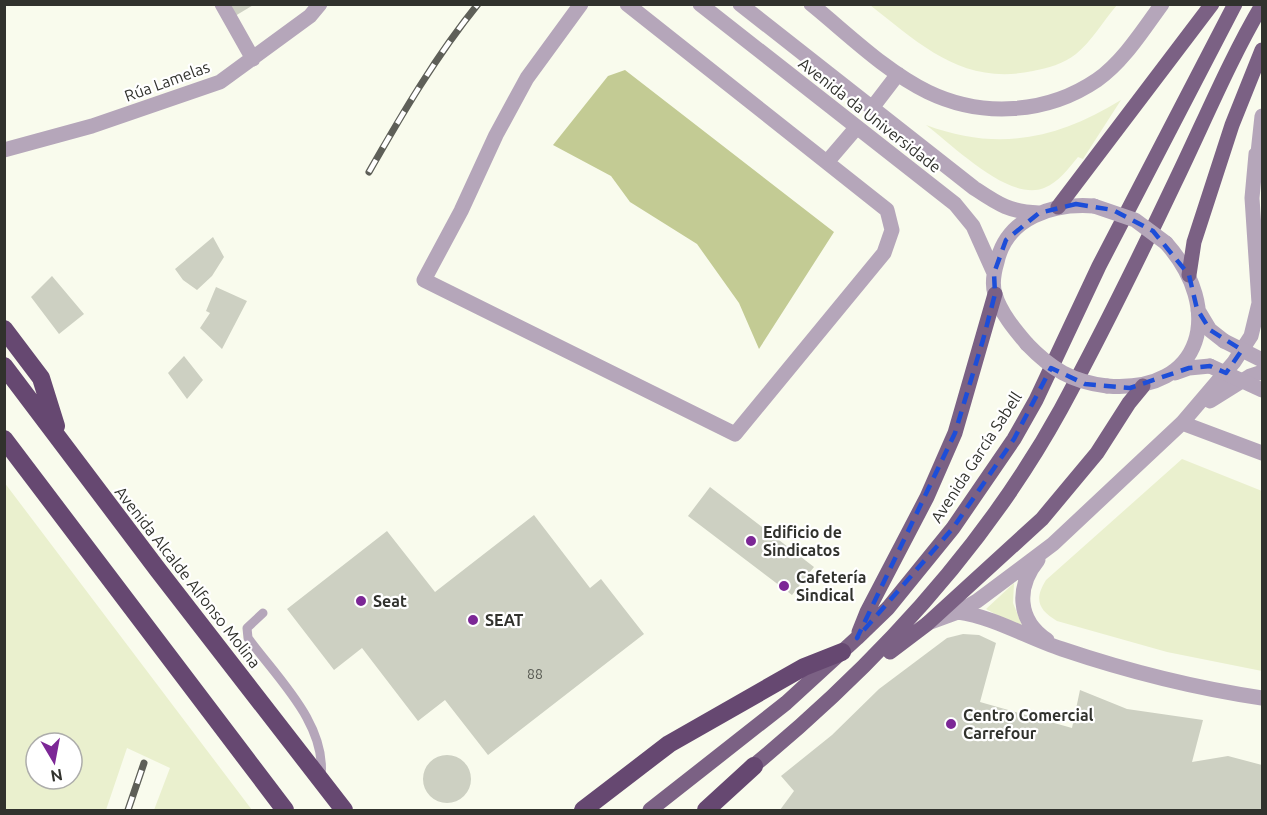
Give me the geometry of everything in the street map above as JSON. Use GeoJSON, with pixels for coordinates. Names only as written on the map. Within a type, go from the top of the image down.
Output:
{"type":"FeatureCollection","features":[{"type":"Feature","properties":{"kind":"highway"},"geometry":{"type":"LineString","coordinates":[[4,329],[41,378],[61,442]]}},
{"type":"Feature","properties":{"kind":"highway","name":"Avenida Alcalde Alfonso Molina"},"geometry":{"type":"LineString","coordinates":[[4,366],[344,810]]}},
{"type":"Feature","properties":{"kind":"highway"},"geometry":{"type":"LineString","coordinates":[[4,440],[285,810]]}},
{"type":"Feature","properties":{"kind":"highway"},"geometry":{"type":"LineString","coordinates":[[583,810],[669,744],[804,667],[842,652]]}},
{"type":"Feature","properties":{"kind":"highway"},"geometry":{"type":"LineString","coordinates":[[706,810],[754,766]]}},
{"type":"Feature","properties":{"kind":"main road"},"geometry":{"type":"LineString","coordinates":[[1058,207],[1212,4]]}},
{"type":"Feature","properties":{"kind":"main road","name":"Avenida García Sabell"},"geometry":{"type":"LineString","coordinates":[[650,810],[786,704],[842,652],[901,592],[953,528],[1014,439],[1036,400],[1129,208],[1235,4]]}},
{"type":"Feature","properties":{"kind":"main road"},"geometry":{"type":"LineString","coordinates":[[699,810],[754,766],[856,676],[902,629],[964,554],[1014,483],[1060,410],[1174,183],[1243,36],[1263,5]]}},
{"type":"Feature","properties":{"kind":"main road"},"geometry":{"type":"LineString","coordinates":[[1190,275],[1190,260],[1201,220],[1232,125],[1263,50]]}},
{"type":"Feature","properties":{"kind":"main road"},"geometry":{"type":"LineString","coordinates":[[857,638],[867,612],[927,498],[955,433],[994,294]]}},
{"type":"Feature","properties":{"kind":"main road"},"geometry":{"type":"LineString","coordinates":[[856,676],[927,624],[1042,519],[1098,453],[1129,403],[1143,386]]}},
{"type":"Feature","properties":{"kind":"street"},"geometry":{"type":"LineString","coordinates":[[222,4],[253,59]]}},
{"type":"Feature","properties":{"kind":"street","name":"Rúa Lamelas"},"geometry":{"type":"LineString","coordinates":[[4,150],[92,126],[220,82],[310,16],[320,4]]}},
{"type":"Feature","properties":{"kind":"street"},"geometry":{"type":"LineString","coordinates":[[581,4],[527,78],[424,280],[735,434],[885,253],[892,230],[887,210],[627,4]]}},
{"type":"Feature","properties":{"kind":"street","name":"Avenida da Universidade"},"geometry":{"type":"LineString","coordinates":[[700,4],[956,204],[973,226],[994,273]]}},
{"type":"Feature","properties":{"kind":"street","name":"Avenida da Universidade"},"geometry":{"type":"LineString","coordinates":[[740,4],[1000,206],[1015,212],[1039,213]]}},
{"type":"Feature","properties":{"kind":"street"},"geometry":{"type":"LineString","coordinates":[[811,4],[898,74],[928,92],[969,106],[1003,110],[1036,107],[1067,96],[1098,79],[1124,54],[1162,4]]}},
{"type":"Feature","properties":{"kind":"street"},"geometry":{"type":"LineString","coordinates":[[872,108],[898,74]]}},
{"type":"Feature","properties":{"kind":"street"},"geometry":{"type":"LineString","coordinates":[[1182,423],[1234,362],[1251,336],[1256,320],[1258,285],[1252,198],[1256,154],[1263,116]]}},
{"type":"Feature","properties":{"kind":"street"},"geometry":{"type":"LineString","coordinates":[[827,162],[857,127]]}},
{"type":"Feature","properties":{"kind":"street"},"geometry":{"type":"LineString","coordinates":[[1256,154],[1263,201]]}},
{"type":"Feature","properties":{"kind":"street"},"geometry":{"type":"LineString","coordinates":[[1172,374],[1194,346],[1197,309],[1190,275],[1166,243],[1135,220],[1094,206],[1058,207],[1039,213],[1021,223],[1005,240],[994,273],[994,294],[1012,326],[1027,344],[1055,370],[1085,384],[1143,386],[1189,368],[1210,366],[1263,390]]}},
{"type":"Feature","properties":{"kind":"street"},"geometry":{"type":"LineString","coordinates":[[1197,309],[1210,330],[1224,341],[1263,360]]}},
{"type":"Feature","properties":{"kind":"street"},"geometry":{"type":"LineString","coordinates":[[927,624],[958,612],[997,587],[1053,544],[1182,423],[1221,393],[1263,372]]}},
{"type":"Feature","properties":{"kind":"street"},"geometry":{"type":"LineString","coordinates":[[1182,423],[1263,453]]}},
{"type":"Feature","properties":{"kind":"street"},"geometry":{"type":"LineString","coordinates":[[1053,544],[1026,578],[1022,603],[1035,630],[1060,648]]}},
{"type":"Feature","properties":{"kind":"street"},"geometry":{"type":"LineString","coordinates":[[958,612],[980,616],[1060,648],[1168,679],[1263,698]]}},
{"type":"Feature","properties":{"kind":"lane"},"geometry":{"type":"LineString","coordinates":[[263,613],[247,628],[248,638],[306,716],[323,761],[320,780]]}},
{"type":"Feature","properties":{"kind":"highlighted area"},"geometry":{"type":"Polygon","coordinates":[[[1076,204],[1113,210],[1153,231],[1189,275],[1197,309],[1210,330],[1242,350],[1226,373],[1210,366],[1189,368],[1130,388],[1085,384],[1051,368],[1014,439],[953,528],[857,638],[955,433],[983,340],[995,294],[994,273],[1006,240],[1039,213],[1076,204]]]}},
{"type":"Feature","properties":{"kind":"shaded area"},"geometry":{"type":"Polygon","coordinates":[[[870,5],[1117,5],[1076,54],[1061,63],[1044,68],[1008,74],[985,73],[944,59],[870,5]]]}},
{"type":"Feature","properties":{"kind":"shaded area"},"geometry":{"type":"Polygon","coordinates":[[[625,70],[834,232],[759,349],[739,303],[697,244],[630,202],[611,176],[553,145],[608,76],[625,70]]]}},
{"type":"Feature","properties":{"kind":"shaded area"},"geometry":{"type":"Polygon","coordinates":[[[1121,100],[1083,159],[1078,157],[1063,175],[1044,188],[1030,190],[1015,187],[982,170],[926,125],[978,138],[1027,137],[1074,124],[1121,100]]]}},
{"type":"Feature","properties":{"kind":"shaded area"},"geometry":{"type":"Polygon","coordinates":[[[1182,459],[1262,491],[1262,671],[1167,652],[1057,621],[1046,613],[1040,604],[1040,593],[1046,580],[1182,459]]]}},
{"type":"Feature","properties":{"kind":"shaded area"},"geometry":{"type":"Polygon","coordinates":[[[4,482],[252,810],[154,810],[170,768],[127,748],[106,810],[5,810],[4,482]]]}},
{"type":"Feature","properties":{"kind":"shaded area"},"geometry":{"type":"Polygon","coordinates":[[[1014,583],[1013,603],[1024,630],[986,609],[1014,583]]]}},
{"type":"Feature","properties":{"kind":"building"},"geometry":{"type":"Polygon","coordinates":[[[231,4],[255,4],[235,16],[231,4]]]}},
{"type":"Feature","properties":{"kind":"building"},"geometry":{"type":"Polygon","coordinates":[[[213,237],[224,257],[212,276],[197,290],[183,280],[175,269],[213,237]]]}},
{"type":"Feature","properties":{"kind":"building"},"geometry":{"type":"Polygon","coordinates":[[[52,276],[84,314],[59,334],[31,297],[52,276]]]}},
{"type":"Feature","properties":{"kind":"building"},"geometry":{"type":"Polygon","coordinates":[[[216,287],[247,301],[222,349],[200,328],[210,313],[206,311],[216,287]]]}},
{"type":"Feature","properties":{"kind":"building"},"geometry":{"type":"Polygon","coordinates":[[[184,356],[203,380],[187,399],[168,373],[184,356]]]}},
{"type":"Feature","properties":{"kind":"building","name":"Edificio de Sindicatos"},"geometry":{"type":"Polygon","coordinates":[[[710,487],[814,567],[792,595],[688,516],[710,487]]]}},
{"type":"Feature","properties":{"kind":"building"},"geometry":{"type":"Polygon","coordinates":[[[534,515],[590,588],[601,579],[644,634],[488,755],[445,700],[418,721],[362,648],[334,670],[287,609],[387,531],[435,592],[534,515]]]}},
{"type":"Feature","properties":{"kind":"building","name":"Centro Comercial Carrefour"},"geometry":{"type":"Polygon","coordinates":[[[963,634],[979,635],[996,643],[980,702],[1072,728],[1080,690],[1127,709],[1203,720],[1192,762],[1228,756],[1262,765],[1262,810],[780,810],[794,791],[781,776],[832,735],[879,689],[947,638],[963,634]]]}},
{"type":"Feature","properties":{"kind":"building"},"geometry":{"type":"Polygon","coordinates":[[[442,755],[452,755],[467,765],[471,779],[470,788],[461,799],[452,803],[442,803],[427,793],[423,784],[423,774],[433,759],[442,755]]]}},
{"type":"Feature","properties":{"kind":"railway"},"geometry":{"type":"LineString","coordinates":[[369,172],[434,65],[478,4]]}},
{"type":"Feature","properties":{"kind":"railway"},"geometry":{"type":"LineString","coordinates":[[128,810],[144,763]]}},
{"type":"Feature","properties":{"kind":"place","name":"Edificio de Sindicatos"},"geometry":{"type":"Point","coordinates":[751,541]}},
{"type":"Feature","properties":{"kind":"place","name":"Cafetería Sindical"},"geometry":{"type":"Point","coordinates":[784,586]}},
{"type":"Feature","properties":{"kind":"place","name":"Seat"},"geometry":{"type":"Point","coordinates":[361,601]}},
{"type":"Feature","properties":{"kind":"place","name":"SEAT"},"geometry":{"type":"Point","coordinates":[473,620]}},
{"type":"Feature","properties":{"kind":"place","name":"Centro Comercial Carrefour"},"geometry":{"type":"Point","coordinates":[951,724]}}]}
